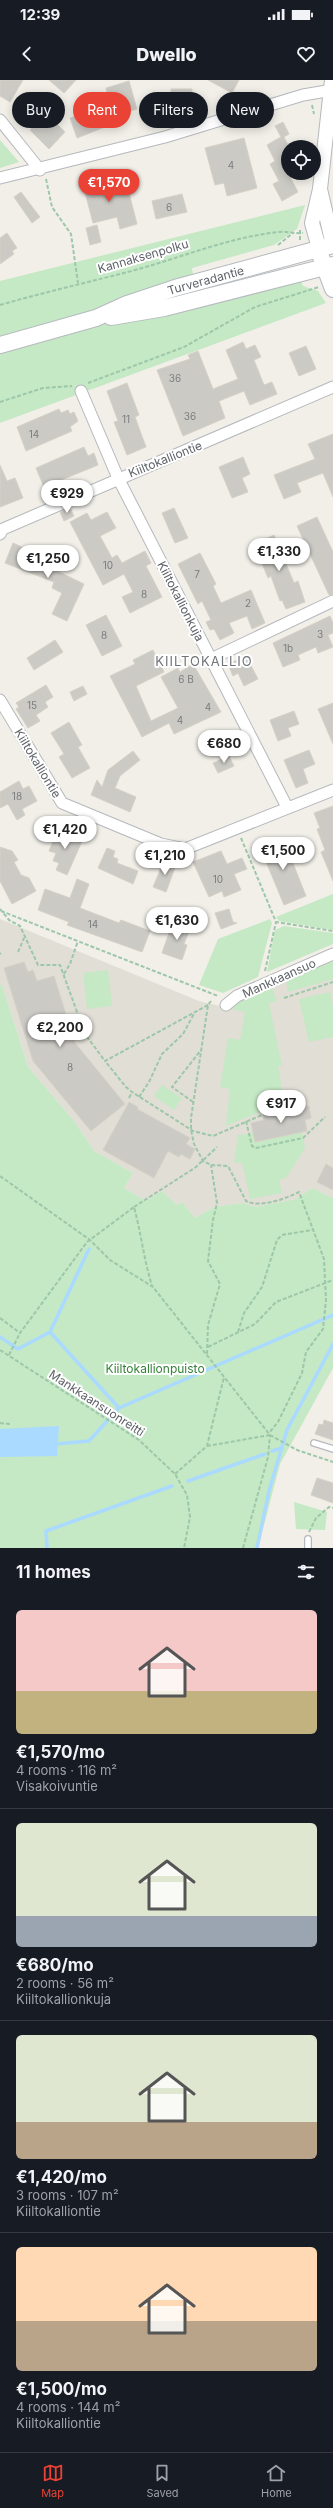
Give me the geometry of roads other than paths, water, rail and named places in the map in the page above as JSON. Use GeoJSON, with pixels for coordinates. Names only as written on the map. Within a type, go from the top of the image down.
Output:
{"type":"FeatureCollection","features":[{"type":"Feature","properties":{"kind":"main road"},"geometry":{"type":"LineString","coordinates":[[327,288],[329,246]]}},
{"type":"Feature","properties":{"kind":"main road","name":"Turveradantie"},"geometry":{"type":"LineString","coordinates":[[0,345],[96,318],[175,288],[329,246]]}},
{"type":"Feature","properties":{"kind":"main road","name":"Turveradantie"},"geometry":{"type":"LineString","coordinates":[[96,318],[164,308],[328,266]]}},
{"type":"Feature","properties":{"kind":"street"},"geometry":{"type":"LineString","coordinates":[[0,178],[40,170],[195,128],[310,93],[330,85],[320,189],[329,246]]}},
{"type":"Feature","properties":{"kind":"street"},"geometry":{"type":"LineString","coordinates":[[0,120],[40,170]]}},
{"type":"Feature","properties":{"kind":"street","name":"Kiiltokallionkuja"},"geometry":{"type":"LineString","coordinates":[[81,387],[118,478],[287,807]]}},
{"type":"Feature","properties":{"kind":"street","name":"Kiiltokalliontie"},"geometry":{"type":"LineString","coordinates":[[0,534],[3,529],[118,478],[333,387]]}},
{"type":"Feature","properties":{"kind":"street"},"geometry":{"type":"LineString","coordinates":[[211,659],[333,601]]}},
{"type":"Feature","properties":{"kind":"street","name":"Kiiltokalliontie"},"geometry":{"type":"LineString","coordinates":[[0,700],[62,803],[161,844],[185,849],[237,830],[287,807],[333,790]]}},
{"type":"Feature","properties":{"kind":"street","name":"Mankkaansuo"},"geometry":{"type":"LineString","coordinates":[[226,1005],[237,996],[333,954]]}},
{"type":"Feature","properties":{"kind":"lane"},"geometry":{"type":"LineString","coordinates":[[314,1443],[333,1449]]}},
{"type":"Feature","properties":{"kind":"lane"},"geometry":{"type":"LineString","coordinates":[[308,1539],[308,1548]]}},
{"type":"Feature","properties":{"kind":"water"},"geometry":{"type":"Polygon","coordinates":[[[59,1426],[57,1456],[0,1457],[0,1429],[59,1426]]]}},
{"type":"Feature","properties":{"kind":"waterway"},"geometry":{"type":"LineString","coordinates":[[89,1249],[50,1332],[119,1408]]}},
{"type":"Feature","properties":{"kind":"waterway"},"geometry":{"type":"LineString","coordinates":[[55,1444],[89,1441],[119,1408],[333,1315]]}},
{"type":"Feature","properties":{"kind":"waterway"},"geometry":{"type":"LineString","coordinates":[[0,1337],[18,1349],[50,1332]]}},
{"type":"Feature","properties":{"kind":"waterway"},"geometry":{"type":"LineString","coordinates":[[257,1548],[269,1491],[287,1430],[333,1344]]}},
{"type":"Feature","properties":{"kind":"waterway"},"geometry":{"type":"LineString","coordinates":[[272,1451],[282,1448]]}},
{"type":"Feature","properties":{"kind":"waterway"},"geometry":{"type":"LineString","coordinates":[[188,1481],[265,1454]]}},
{"type":"Feature","properties":{"kind":"waterway"},"geometry":{"type":"LineString","coordinates":[[47,1548],[46,1531],[172,1486]]}},
{"type":"Feature","properties":{"kind":"district","name":"KIILTOKALLIO"},"geometry":{"type":"Point","coordinates":[204,661]}},
{"type":"Feature","properties":{"kind":"park label","name":"Kiiltokallionpuisto"},"geometry":{"type":"Point","coordinates":[155,1368]}}]}
